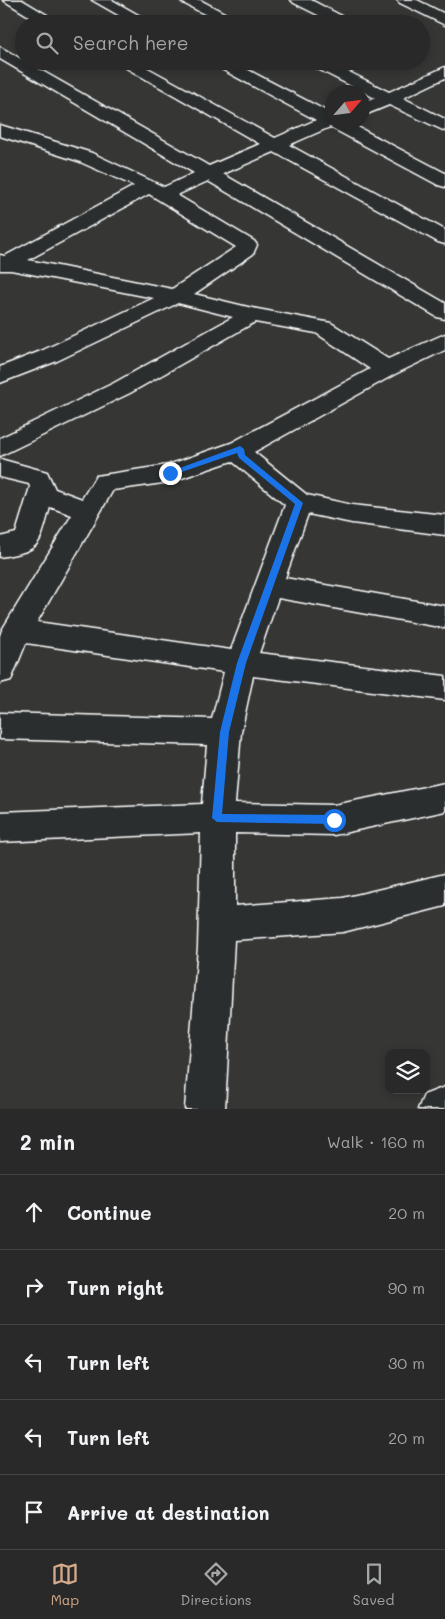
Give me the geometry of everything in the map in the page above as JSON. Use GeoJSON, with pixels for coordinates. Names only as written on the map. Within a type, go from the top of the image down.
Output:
{"type":"FeatureCollection","features":[{"type":"Feature","properties":{"kind":"street"},"geometry":{"type":"LineString","coordinates":[[11,0],[38,15]]}},
{"type":"Feature","properties":{"kind":"street"},"geometry":{"type":"LineString","coordinates":[[100,0],[129,15]]}},
{"type":"Feature","properties":{"kind":"street"},"geometry":{"type":"LineString","coordinates":[[188,0],[219,15]]}},
{"type":"Feature","properties":{"kind":"street"},"geometry":{"type":"LineString","coordinates":[[299,0],[331,15]]}},
{"type":"Feature","properties":{"kind":"street"},"geometry":{"type":"LineString","coordinates":[[405,0],[445,20]]}},
{"type":"Feature","properties":{"kind":"street"},"geometry":{"type":"LineString","coordinates":[[0,53],[15,62]]}},
{"type":"Feature","properties":{"kind":"street"},"geometry":{"type":"LineString","coordinates":[[430,64],[445,72]]}},
{"type":"Feature","properties":{"kind":"street"},"geometry":{"type":"LineString","coordinates":[[29,70],[445,312]]}},
{"type":"Feature","properties":{"kind":"street"},"geometry":{"type":"LineString","coordinates":[[138,70],[445,238]]}},
{"type":"Feature","properties":{"kind":"street"},"geometry":{"type":"LineString","coordinates":[[235,70],[325,117]]}},
{"type":"Feature","properties":{"kind":"street"},"geometry":{"type":"LineString","coordinates":[[332,70],[445,126]]}},
{"type":"Feature","properties":{"kind":"street"},"geometry":{"type":"LineString","coordinates":[[370,107],[445,72]]}},
{"type":"Feature","properties":{"kind":"street"},"geometry":{"type":"LineString","coordinates":[[3,263],[156,190],[208,174],[274,144],[325,126]]}},
{"type":"Feature","properties":{"kind":"street"},"geometry":{"type":"LineString","coordinates":[[0,130],[85,157],[156,190],[248,246],[246,250],[176,296],[49,356],[0,376]]}},
{"type":"Feature","properties":{"kind":"street"},"geometry":{"type":"LineString","coordinates":[[350,130],[445,181]]}},
{"type":"Feature","properties":{"kind":"street"},"geometry":{"type":"LineString","coordinates":[[3,263],[176,296],[252,315],[323,328],[387,369]]}},
{"type":"Feature","properties":{"kind":"street"},"geometry":{"type":"LineString","coordinates":[[0,448],[122,388],[252,315]]}},
{"type":"Feature","properties":{"kind":"street"},"geometry":{"type":"LineString","coordinates":[[0,670],[17,630],[104,484],[109,480],[170,473],[240,449],[387,369],[445,341]]}},
{"type":"Feature","properties":{"kind":"street"},"geometry":{"type":"LineString","coordinates":[[240,449],[242,456],[299,503],[352,514],[445,525]]}},
{"type":"Feature","properties":{"kind":"street"},"geometry":{"type":"LineString","coordinates":[[0,468],[38,478],[43,484],[28,538],[19,544],[0,547]]}},
{"type":"Feature","properties":{"kind":"street"},"geometry":{"type":"LineString","coordinates":[[41,494],[88,511]]}},
{"type":"Feature","properties":{"kind":"street"},"geometry":{"type":"LineString","coordinates":[[205,1109],[205,1081],[217,924],[217,818],[225,732],[241,663],[299,503]]}},
{"type":"Feature","properties":{"kind":"street"},"geometry":{"type":"LineString","coordinates":[[269,586],[350,602],[445,617]]}},
{"type":"Feature","properties":{"kind":"street"},"geometry":{"type":"LineString","coordinates":[[17,630],[241,663],[445,688]]}},
{"type":"Feature","properties":{"kind":"street"},"geometry":{"type":"LineString","coordinates":[[0,726],[225,732]]}},
{"type":"Feature","properties":{"kind":"street"},"geometry":{"type":"LineString","coordinates":[[0,827],[217,818],[334,820],[445,797]]}},
{"type":"Feature","properties":{"kind":"street"},"geometry":{"type":"LineString","coordinates":[[217,924],[342,915],[445,890]]}},
{"type":"Feature","properties":{"kind":"street"},"geometry":{"type":"LineString","coordinates":[[438,1109],[445,1107]]}},
{"type":"Feature","properties":{"kind":"route"},"geometry":{"type":"LineString","coordinates":[[170,473],[240,449],[239,453],[242,456],[299,503],[241,663],[225,732],[217,818],[334,820]]}}]}
